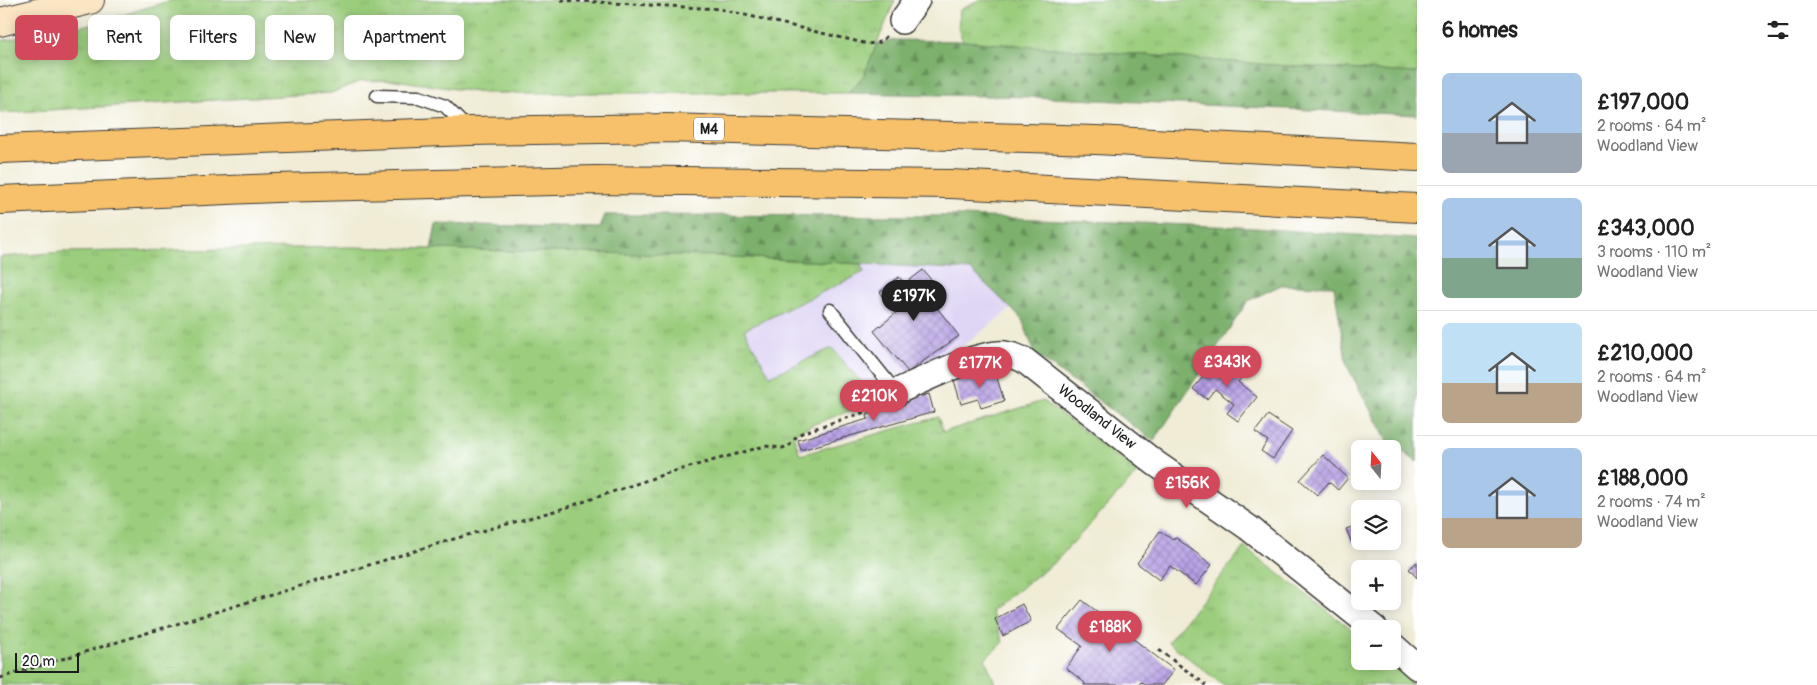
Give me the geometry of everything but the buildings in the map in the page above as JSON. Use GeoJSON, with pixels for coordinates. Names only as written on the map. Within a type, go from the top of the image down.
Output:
{"type":"FeatureCollection","features":[{"type":"Feature","properties":{"kind":"highway","name":"M4"},"geometry":{"type":"LineString","coordinates":[[0,150],[470,131],[667,128],[1056,139],[1417,157]]}},
{"type":"Feature","properties":{"kind":"highway"},"geometry":{"type":"LineString","coordinates":[[0,200],[275,188],[595,180],[951,184],[1417,208]]}},
{"type":"Feature","properties":{"kind":"main road"},"geometry":{"type":"LineString","coordinates":[[0,22],[90,0]]}},
{"type":"Feature","properties":{"kind":"street"},"geometry":{"type":"LineString","coordinates":[[902,21],[917,0]]}},
{"type":"Feature","properties":{"kind":"street","name":"Woodland View"},"geometry":{"type":"LineString","coordinates":[[896,392],[949,369],[983,357],[1004,354],[1016,356],[1024,360],[1155,463],[1250,528],[1364,620]]}},
{"type":"Feature","properties":{"kind":"street"},"geometry":{"type":"LineString","coordinates":[[1401,653],[1417,667]]}},
{"type":"Feature","properties":{"kind":"lane"},"geometry":{"type":"LineString","coordinates":[[377,96],[419,97],[445,106],[470,131]]}},
{"type":"Feature","properties":{"kind":"lane"},"geometry":{"type":"LineString","coordinates":[[830,310],[896,392]]}},
{"type":"Feature","properties":{"kind":"path"},"geometry":{"type":"LineString","coordinates":[[561,0],[720,9],[868,44],[882,41],[902,21]]}},
{"type":"Feature","properties":{"kind":"path"},"geometry":{"type":"LineString","coordinates":[[0,678],[458,538],[564,508],[668,473],[765,446],[782,448],[789,446],[798,435],[868,412],[896,392]]}},
{"type":"Feature","properties":{"kind":"path"},"geometry":{"type":"LineString","coordinates":[[1159,650],[1206,685]]}},
{"type":"Feature","properties":{"kind":"shaded area"},"geometry":{"type":"Polygon","coordinates":[[[860,264],[971,270],[1011,309],[965,344],[964,354],[917,374],[908,372],[870,392],[832,348],[770,376],[744,330],[863,272],[860,264]]]}},
{"type":"Feature","properties":{"kind":"green space"},"geometry":{"type":"Polygon","coordinates":[[[172,0],[895,0],[864,75],[848,93],[483,93],[395,80],[361,81],[331,93],[0,113],[0,41],[15,38],[15,60],[78,60],[78,27],[88,25],[88,60],[160,60],[160,15],[122,15],[172,0]]]}},
{"type":"Feature","properties":{"kind":"green space"},"geometry":{"type":"Polygon","coordinates":[[[978,0],[1417,0],[1417,73],[1274,65],[963,41],[958,28],[960,10],[978,0]]]}},
{"type":"Feature","properties":{"kind":"green space"},"geometry":{"type":"Polygon","coordinates":[[[894,40],[963,41],[1274,65],[1417,73],[1417,115],[1031,97],[848,93],[864,75],[877,44],[894,40]]]}},
{"type":"Feature","properties":{"kind":"green space"},"geometry":{"type":"Polygon","coordinates":[[[605,215],[961,216],[1239,227],[1417,239],[1417,462],[1401,451],[1401,440],[1386,440],[1347,366],[1334,286],[1281,285],[1248,301],[1154,441],[1035,354],[1022,319],[971,270],[717,256],[431,249],[436,224],[600,228],[605,215]]]}},
{"type":"Feature","properties":{"kind":"green space"},"geometry":{"type":"Polygon","coordinates":[[[352,247],[717,256],[860,264],[864,272],[744,330],[770,376],[832,348],[870,392],[874,402],[814,424],[793,434],[800,455],[938,417],[943,432],[1043,401],[1139,471],[1056,561],[991,611],[1003,642],[985,659],[996,685],[0,685],[0,257],[63,252],[352,247]]]}},
{"type":"Feature","properties":{"kind":"green space"},"geometry":{"type":"Polygon","coordinates":[[[1244,547],[1351,629],[1351,670],[1399,670],[1414,685],[1223,685],[1168,642],[1244,547]]]}}]}
